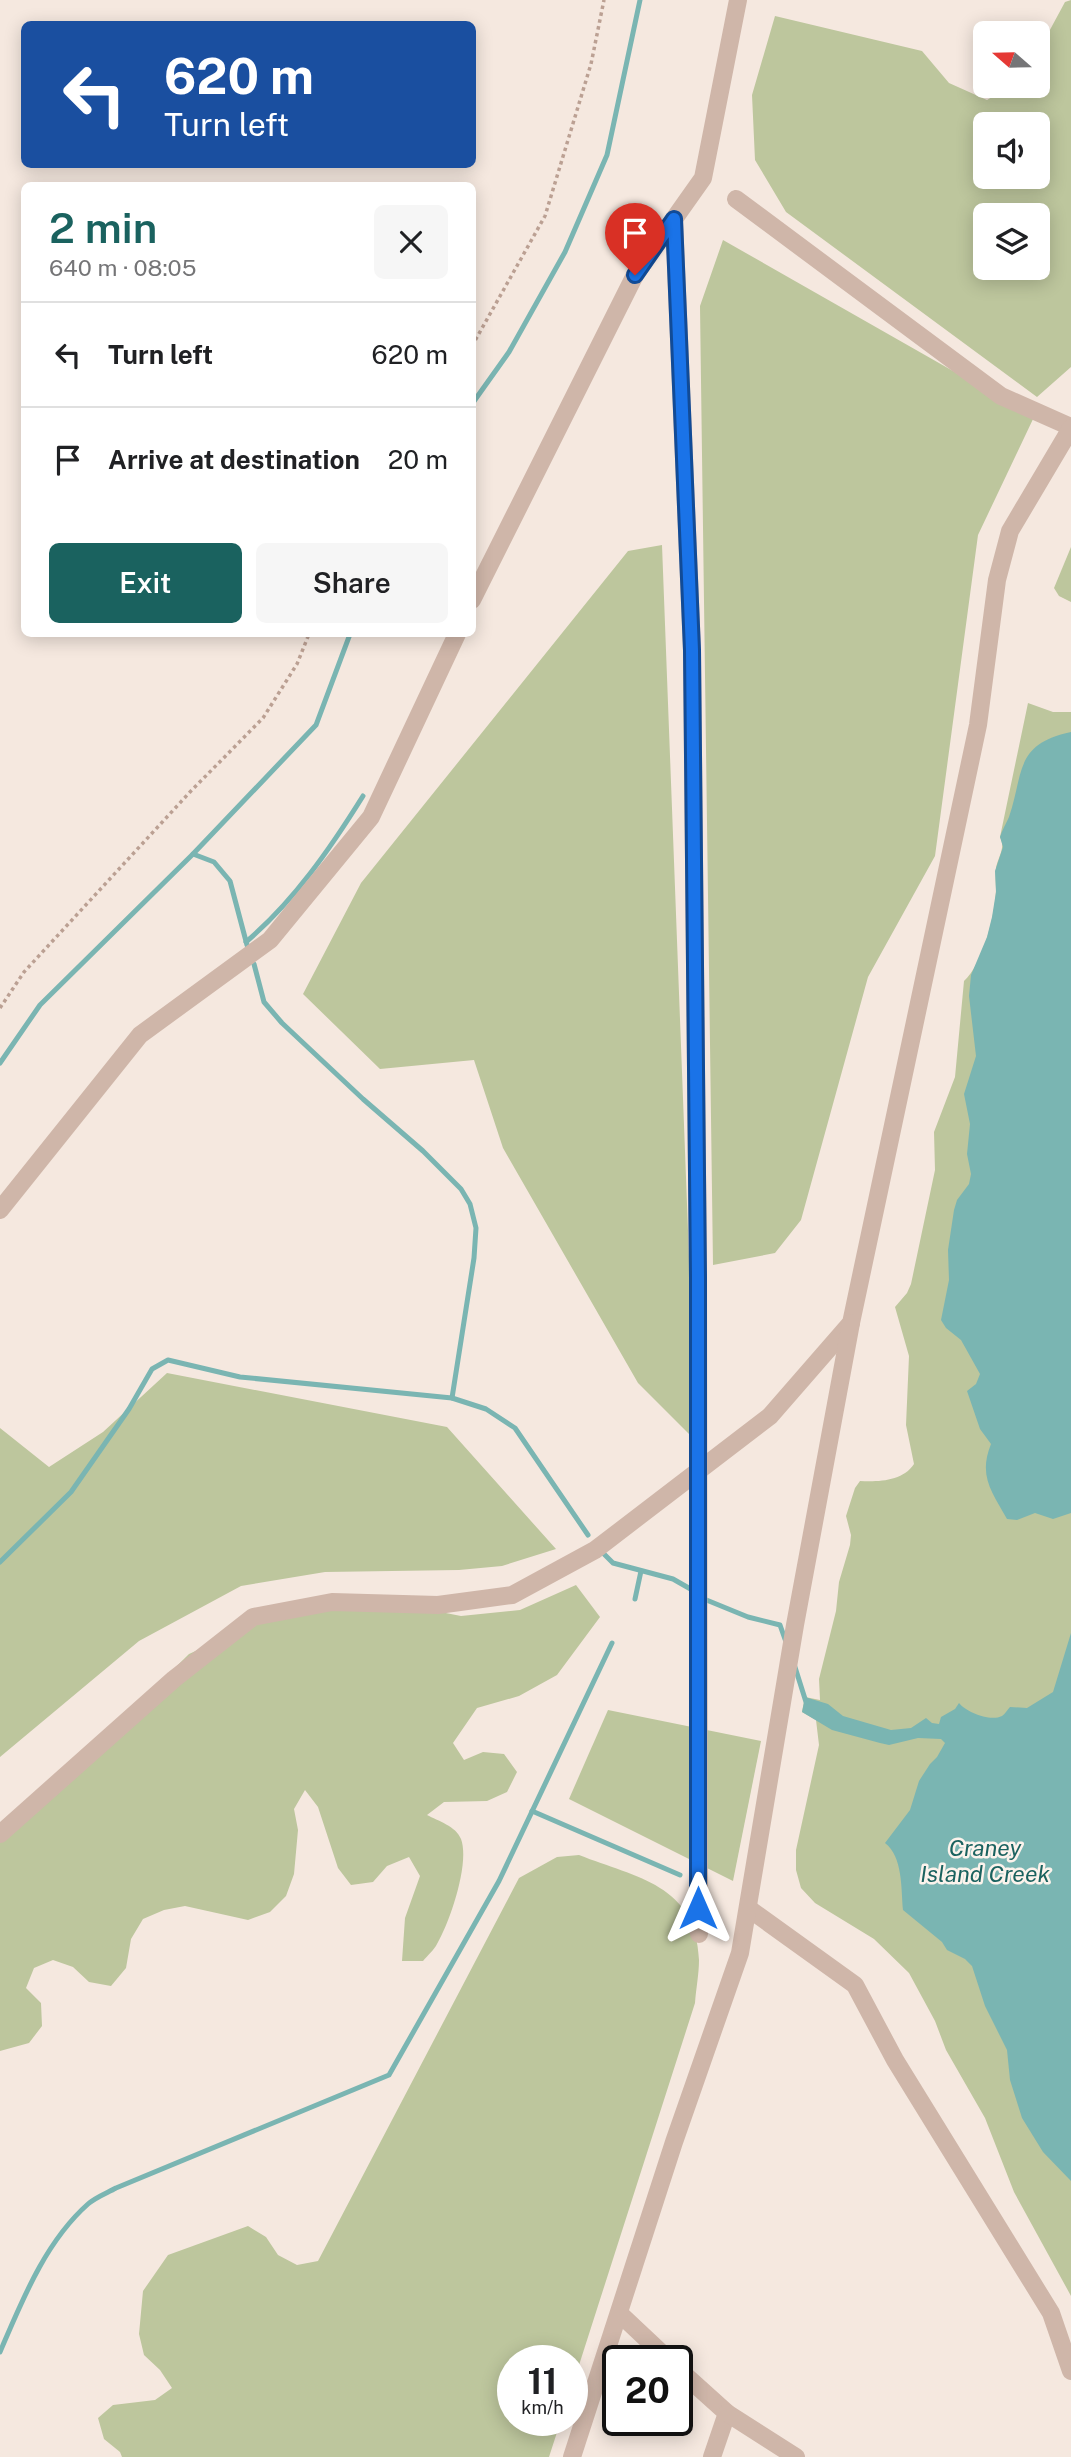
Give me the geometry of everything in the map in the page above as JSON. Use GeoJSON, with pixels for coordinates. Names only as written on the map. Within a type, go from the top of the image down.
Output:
{"type":"FeatureCollection","features":[{"type":"Feature","properties":{"kind":"lane"},"geometry":{"type":"LineString","coordinates":[[476,592],[635,275],[703,178],[738,0]]}},
{"type":"Feature","properties":{"kind":"lane"},"geometry":{"type":"LineString","coordinates":[[572,2457],[674,2142],[740,1953],[795,1625],[851,1324],[978,725],[997,580],[1010,531],[1071,427],[1001,396],[736,199]]}},
{"type":"Feature","properties":{"kind":"lane"},"geometry":{"type":"LineString","coordinates":[[674,219],[692,650],[698,1472],[698,1934]]}},
{"type":"Feature","properties":{"kind":"lane"},"geometry":{"type":"LineString","coordinates":[[0,1210],[140,1035],[270,940],[371,817],[456,637]]}},
{"type":"Feature","properties":{"kind":"lane"},"geometry":{"type":"LineString","coordinates":[[0,1834],[174,1679],[253,1617],[332,1602],[438,1605],[512,1595],[596,1550],[770,1416],[851,1324]]}},
{"type":"Feature","properties":{"kind":"lane"},"geometry":{"type":"LineString","coordinates":[[748,1908],[855,1985],[895,2060],[1051,2312],[1071,2371]]}},
{"type":"Feature","properties":{"kind":"lane"},"geometry":{"type":"LineString","coordinates":[[620,2315],[653,2345]]}},
{"type":"Feature","properties":{"kind":"lane"},"geometry":{"type":"LineString","coordinates":[[693,2382],[727,2413],[796,2457]]}},
{"type":"Feature","properties":{"kind":"lane"},"geometry":{"type":"LineString","coordinates":[[712,2457],[727,2413]]}},
{"type":"Feature","properties":{"kind":"path"},"geometry":{"type":"LineString","coordinates":[[476,339],[545,216],[591,64],[604,0]]}},
{"type":"Feature","properties":{"kind":"path"},"geometry":{"type":"LineString","coordinates":[[0,1008],[24,972],[190,792],[263,718],[297,664],[308,637]]}},
{"type":"Feature","properties":{"kind":"green space"},"geometry":{"type":"Polygon","coordinates":[[[1071,0],[1071,367],[1037,397],[786,212],[755,160],[752,95],[775,16],[922,51],[949,83],[973,94],[973,98],[987,100],[1050,98],[1050,30],[1065,2],[1071,0]]]}},
{"type":"Feature","properties":{"kind":"green space"},"geometry":{"type":"Polygon","coordinates":[[[723,240],[1034,417],[978,535],[935,856],[868,977],[801,1220],[775,1253],[713,1265],[700,306],[723,240]]]}},
{"type":"Feature","properties":{"kind":"green space"},"geometry":{"type":"Polygon","coordinates":[[[662,545],[696,1441],[638,1383],[503,1148],[474,1060],[380,1069],[303,994],[361,883],[628,551],[662,545]]]}},
{"type":"Feature","properties":{"kind":"green space"},"geometry":{"type":"Polygon","coordinates":[[[1071,547],[1071,602],[1059,596],[1054,588],[1071,547]]]}},
{"type":"Feature","properties":{"kind":"green space"},"geometry":{"type":"Polygon","coordinates":[[[1028,703],[1053,712],[1071,712],[1071,2296],[1014,2192],[985,2118],[946,2050],[935,2021],[909,1973],[874,1939],[815,1903],[801,1888],[796,1870],[796,1850],[819,1745],[816,1720],[802,1712],[805,1697],[820,1700],[819,1679],[836,1611],[839,1582],[850,1545],[851,1535],[846,1516],[860,1481],[883,1481],[897,1477],[914,1464],[906,1425],[909,1356],[895,1307],[911,1284],[935,1170],[934,1132],[955,1077],[964,981],[977,963],[990,926],[995,901],[996,868],[1002,849],[1000,837],[1028,703]]]}},
{"type":"Feature","properties":{"kind":"green space"},"geometry":{"type":"Polygon","coordinates":[[[167,1373],[447,1427],[556,1549],[502,1566],[459,1570],[325,1572],[241,1586],[139,1641],[0,1757],[0,1428],[49,1467],[103,1432],[167,1373]]]}},
{"type":"Feature","properties":{"kind":"green space"},"geometry":{"type":"Polygon","coordinates":[[[576,1585],[600,1617],[557,1675],[519,1696],[477,1708],[453,1743],[464,1760],[483,1752],[504,1754],[517,1772],[507,1792],[487,1801],[444,1802],[427,1815],[459,1834],[463,1862],[448,1922],[436,1946],[423,1961],[402,1961],[405,1918],[420,1876],[409,1857],[387,1866],[373,1882],[351,1885],[338,1868],[318,1807],[305,1790],[294,1809],[298,1830],[294,1874],[286,1896],[270,1912],[248,1920],[185,1906],[164,1910],[143,1919],[131,1939],[126,1968],[111,1986],[89,1982],[73,1967],[53,1960],[34,1968],[26,1988],[41,2003],[42,2026],[29,2043],[0,2051],[0,1841],[189,1654],[255,1624],[314,1608],[400,1604],[461,1616],[520,1610],[576,1585]]]}},
{"type":"Feature","properties":{"kind":"green space"},"geometry":{"type":"Polygon","coordinates":[[[608,1710],[761,1741],[733,1881],[569,1799],[608,1710]]]}},
{"type":"Feature","properties":{"kind":"green space"},"geometry":{"type":"Polygon","coordinates":[[[579,1855],[642,1878],[675,1899],[687,1915],[695,1935],[699,1965],[695,2003],[585,2345],[497,2345],[497,2436],[556,2436],[549,2457],[122,2457],[120,2452],[104,2439],[98,2418],[113,2405],[155,2400],[172,2388],[160,2370],[144,2355],[139,2334],[143,2291],[168,2255],[248,2226],[266,2237],[278,2255],[297,2265],[318,2261],[519,1878],[557,1857],[579,1855]]]}},
{"type":"Feature","properties":{"kind":"water"},"geometry":{"type":"Polygon","coordinates":[[[1071,732],[1071,1513],[1053,1519],[1035,1513],[1017,1520],[1007,1519],[988,1483],[986,1465],[991,1444],[980,1429],[967,1391],[976,1384],[980,1374],[961,1340],[946,1328],[941,1320],[949,1280],[948,1250],[954,1210],[957,1200],[969,1184],[971,1174],[967,1154],[970,1124],[964,1094],[976,1056],[969,996],[971,975],[987,937],[992,917],[996,892],[995,871],[1003,847],[1000,837],[1009,817],[1024,762],[1030,753],[1039,744],[1071,732]]]}},
{"type":"Feature","properties":{"kind":"water","name":"Craney Island Creek"},"geometry":{"type":"Polygon","coordinates":[[[1071,1633],[1071,2181],[1043,2152],[1022,2118],[1010,2080],[1007,2050],[985,2006],[972,1966],[965,1959],[947,1950],[942,1942],[903,1910],[898,1865],[891,1849],[885,1843],[910,1810],[919,1781],[945,1743],[941,1739],[918,1738],[889,1745],[832,1730],[802,1712],[805,1697],[828,1704],[843,1716],[891,1730],[911,1728],[926,1718],[939,1724],[941,1717],[955,1709],[959,1703],[979,1715],[997,1718],[1010,1707],[1027,1708],[1053,1692],[1071,1633]]]}},
{"type":"Feature","properties":{"kind":"waterway"},"geometry":{"type":"LineString","coordinates":[[476,398],[509,352],[565,252],[607,155],[640,0]]}},
{"type":"Feature","properties":{"kind":"waterway"},"geometry":{"type":"LineString","coordinates":[[0,1063],[40,1005],[193,854],[316,725],[349,637]]}},
{"type":"Feature","properties":{"kind":"waterway"},"geometry":{"type":"LineString","coordinates":[[246,942],[280,909],[310,874],[363,796]]}},
{"type":"Feature","properties":{"kind":"waterway"},"geometry":{"type":"LineString","coordinates":[[193,854],[214,862],[230,881],[247,945]]}},
{"type":"Feature","properties":{"kind":"waterway"},"geometry":{"type":"LineString","coordinates":[[254,964],[264,1002],[282,1023],[423,1151],[461,1189],[470,1204],[476,1228],[474,1258],[452,1398]]}},
{"type":"Feature","properties":{"kind":"waterway"},"geometry":{"type":"LineString","coordinates":[[0,1562],[71,1492],[129,1409],[152,1369],[168,1360],[240,1377],[452,1398],[486,1409],[515,1428],[588,1535]]}},
{"type":"Feature","properties":{"kind":"waterway"},"geometry":{"type":"LineString","coordinates":[[604,1554],[613,1563],[673,1579],[694,1591]]}},
{"type":"Feature","properties":{"kind":"waterway"},"geometry":{"type":"LineString","coordinates":[[635,1599],[641,1571]]}},
{"type":"Feature","properties":{"kind":"waterway"},"geometry":{"type":"LineString","coordinates":[[704,1599],[748,1617],[780,1625],[786,1642]]}},
{"type":"Feature","properties":{"kind":"waterway"},"geometry":{"type":"LineString","coordinates":[[0,2352],[47,2254],[73,2219],[91,2202],[116,2188],[389,2075],[499,1881],[612,1643]]}},
{"type":"Feature","properties":{"kind":"waterway"},"geometry":{"type":"LineString","coordinates":[[794,1664],[806,1702]]}},
{"type":"Feature","properties":{"kind":"waterway"},"geometry":{"type":"LineString","coordinates":[[532,1811],[680,1875]]}},
{"type":"Feature","properties":{"kind":"route"},"geometry":{"type":"LineString","coordinates":[[635,275],[674,219],[692,650],[698,1277],[698,1908]]}}]}
